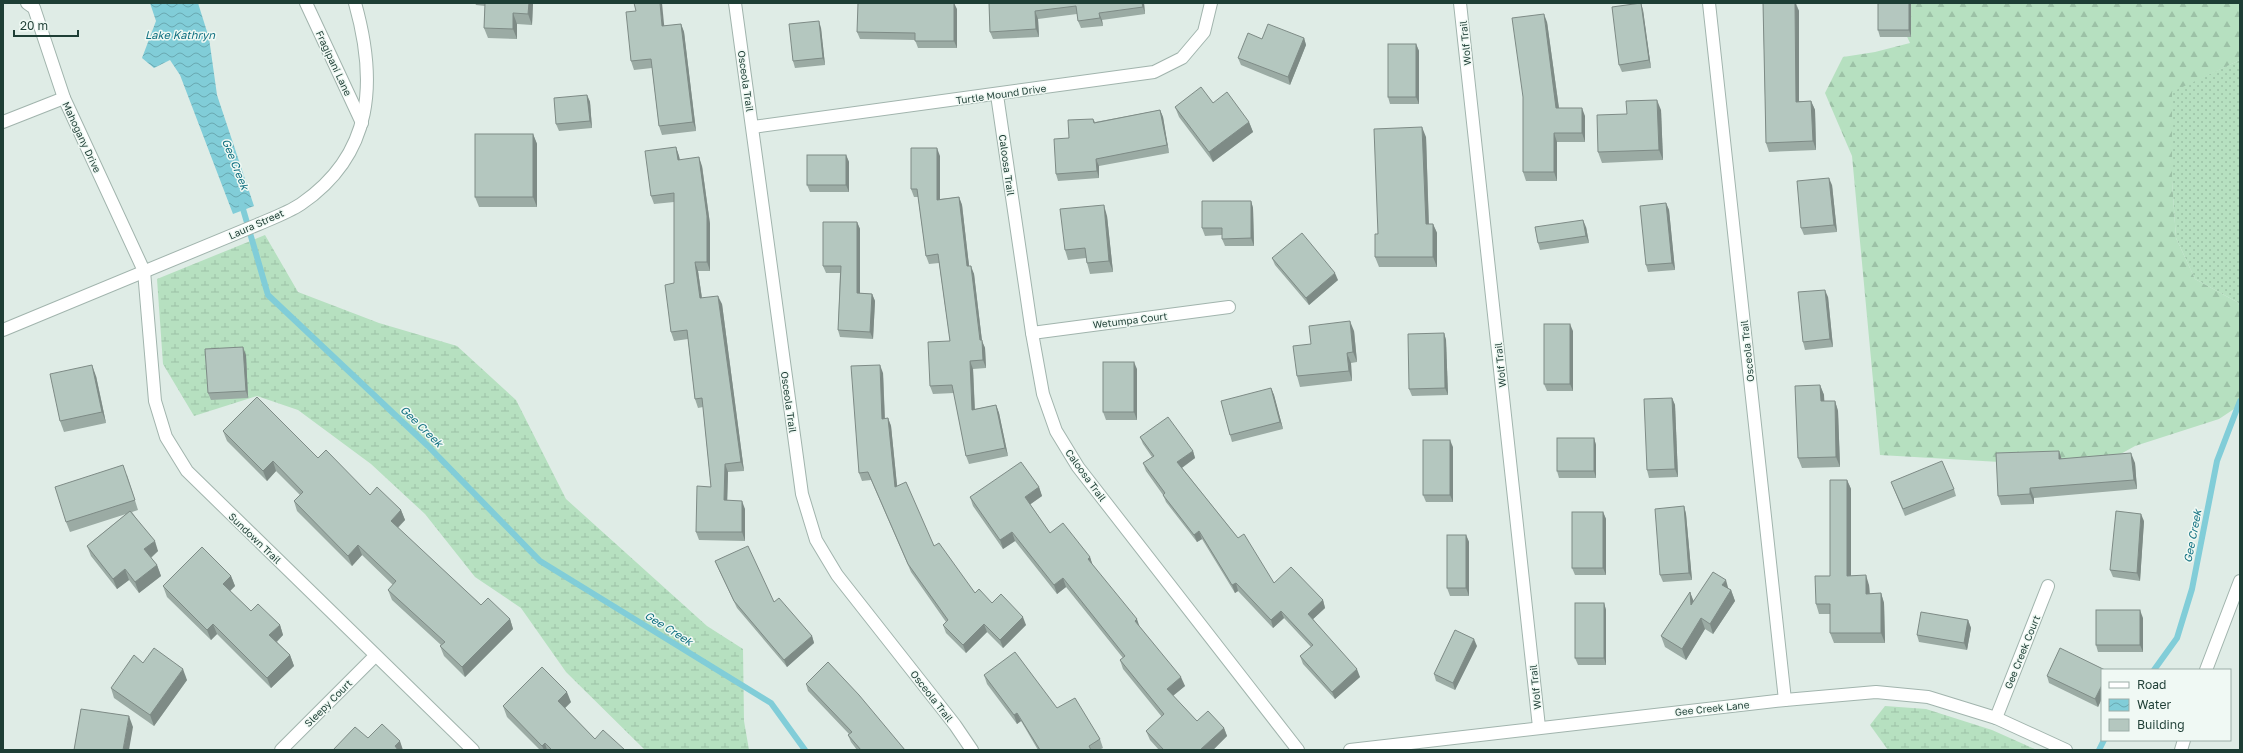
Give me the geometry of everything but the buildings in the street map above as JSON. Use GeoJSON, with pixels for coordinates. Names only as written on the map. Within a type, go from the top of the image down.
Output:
{"type":"FeatureCollection","features":[{"type":"Feature","properties":{"kind":"street","name":"Mahogany Drive"},"geometry":{"type":"LineString","coordinates":[[27,3],[34,8],[64,98],[144,270]]}},
{"type":"Feature","properties":{"kind":"street","name":"Fragipani Lane"},"geometry":{"type":"LineString","coordinates":[[306,3],[362,123]]}},
{"type":"Feature","properties":{"kind":"street","name":"Laura Street"},"geometry":{"type":"LineString","coordinates":[[3,330],[144,270],[260,224],[300,205],[324,185],[343,162],[362,123],[368,92],[368,66],[364,32],[355,3]]}},
{"type":"Feature","properties":{"kind":"street","name":"Osceola Trail"},"geometry":{"type":"LineString","coordinates":[[735,3],[802,494],[816,540],[837,575],[972,750]]}},
{"type":"Feature","properties":{"kind":"street","name":"Turtle Mound Drive"},"geometry":{"type":"LineString","coordinates":[[753,127],[997,95],[1154,72],[1182,58],[1204,32],[1211,3]]}},
{"type":"Feature","properties":{"kind":"street","name":"Wolf Trail"},"geometry":{"type":"LineString","coordinates":[[1460,3],[1539,727]]}},
{"type":"Feature","properties":{"kind":"street","name":"Osceola Trail"},"geometry":{"type":"LineString","coordinates":[[1709,3],[1785,700]]}},
{"type":"Feature","properties":{"kind":"street","name":"Caloosa Trail"},"geometry":{"type":"LineString","coordinates":[[997,95],[1032,333],[1043,394],[1056,431],[1078,467],[1298,750]]}},
{"type":"Feature","properties":{"kind":"street"},"geometry":{"type":"LineString","coordinates":[[3,122],[64,98]]}},
{"type":"Feature","properties":{"kind":"street","name":"Sundown Trail"},"geometry":{"type":"LineString","coordinates":[[144,270],[155,401],[166,438],[187,471],[473,750]]}},
{"type":"Feature","properties":{"kind":"street","name":"Wetumpa Court"},"geometry":{"type":"LineString","coordinates":[[1032,333],[1229,307]]}},
{"type":"Feature","properties":{"kind":"street"},"geometry":{"type":"LineString","coordinates":[[2206,669],[2240,581]]}},
{"type":"Feature","properties":{"kind":"street","name":"Gee Creek Court"},"geometry":{"type":"LineString","coordinates":[[1996,718],[2048,586]]}},
{"type":"Feature","properties":{"kind":"street","name":"Sleepy Court"},"geometry":{"type":"LineString","coordinates":[[281,750],[375,656]]}},
{"type":"Feature","properties":{"kind":"street","name":"Gee Creek Lane"},"geometry":{"type":"LineString","coordinates":[[1350,750],[1539,727],[1785,700],[1876,692],[1928,697],[1996,718],[2066,750]]}},
{"type":"Feature","properties":{"kind":"green space"},"geometry":{"type":"Polygon","coordinates":[[[1896,3],[2240,3],[2240,60],[2172,92],[2172,181],[2176,238],[2195,279],[2237,302],[2240,306],[2240,405],[2219,419],[2135,446],[2063,486],[2034,464],[1880,455],[1852,156],[1825,93],[1843,57],[1875,52],[1910,43],[1897,15],[1896,3]]]}},
{"type":"Feature","properties":{"kind":"green space"},"geometry":{"type":"Polygon","coordinates":[[[2240,60],[2240,306],[2237,302],[2195,279],[2176,238],[2172,181],[2172,91],[2240,60]]]}},
{"type":"Feature","properties":{"kind":"green space"},"geometry":{"type":"Polygon","coordinates":[[[265,235],[298,292],[379,323],[457,346],[516,400],[566,499],[707,626],[743,649],[744,721],[749,750],[645,750],[566,672],[521,608],[475,577],[425,514],[371,464],[298,410],[257,396],[194,416],[163,364],[157,279],[265,235]]]}},
{"type":"Feature","properties":{"kind":"green space"},"geometry":{"type":"Polygon","coordinates":[[[1885,706],[1926,709],[1992,730],[2037,750],[1888,750],[1870,725],[1885,706]]]}},
{"type":"Feature","properties":{"kind":"water","name":"Lake Kathryn"},"geometry":{"type":"Polygon","coordinates":[[[150,3],[198,3],[209,38],[217,95],[254,206],[233,214],[180,75],[170,60],[154,68],[142,58],[156,21],[150,3]]]}},
{"type":"Feature","properties":{"kind":"waterway","name":"Gee Creek"},"geometry":{"type":"LineString","coordinates":[[241,202],[268,295],[428,446],[540,561],[771,703],[805,750]]}},
{"type":"Feature","properties":{"kind":"waterway","name":"Gee Creek"},"geometry":{"type":"LineString","coordinates":[[2155,669],[2177,638],[2192,589],[2217,461],[2240,401]]}},
{"type":"Feature","properties":{"kind":"waterway","name":"Gee Creek"},"geometry":{"type":"LineString","coordinates":[[2099,750],[2104,741]]}}]}
